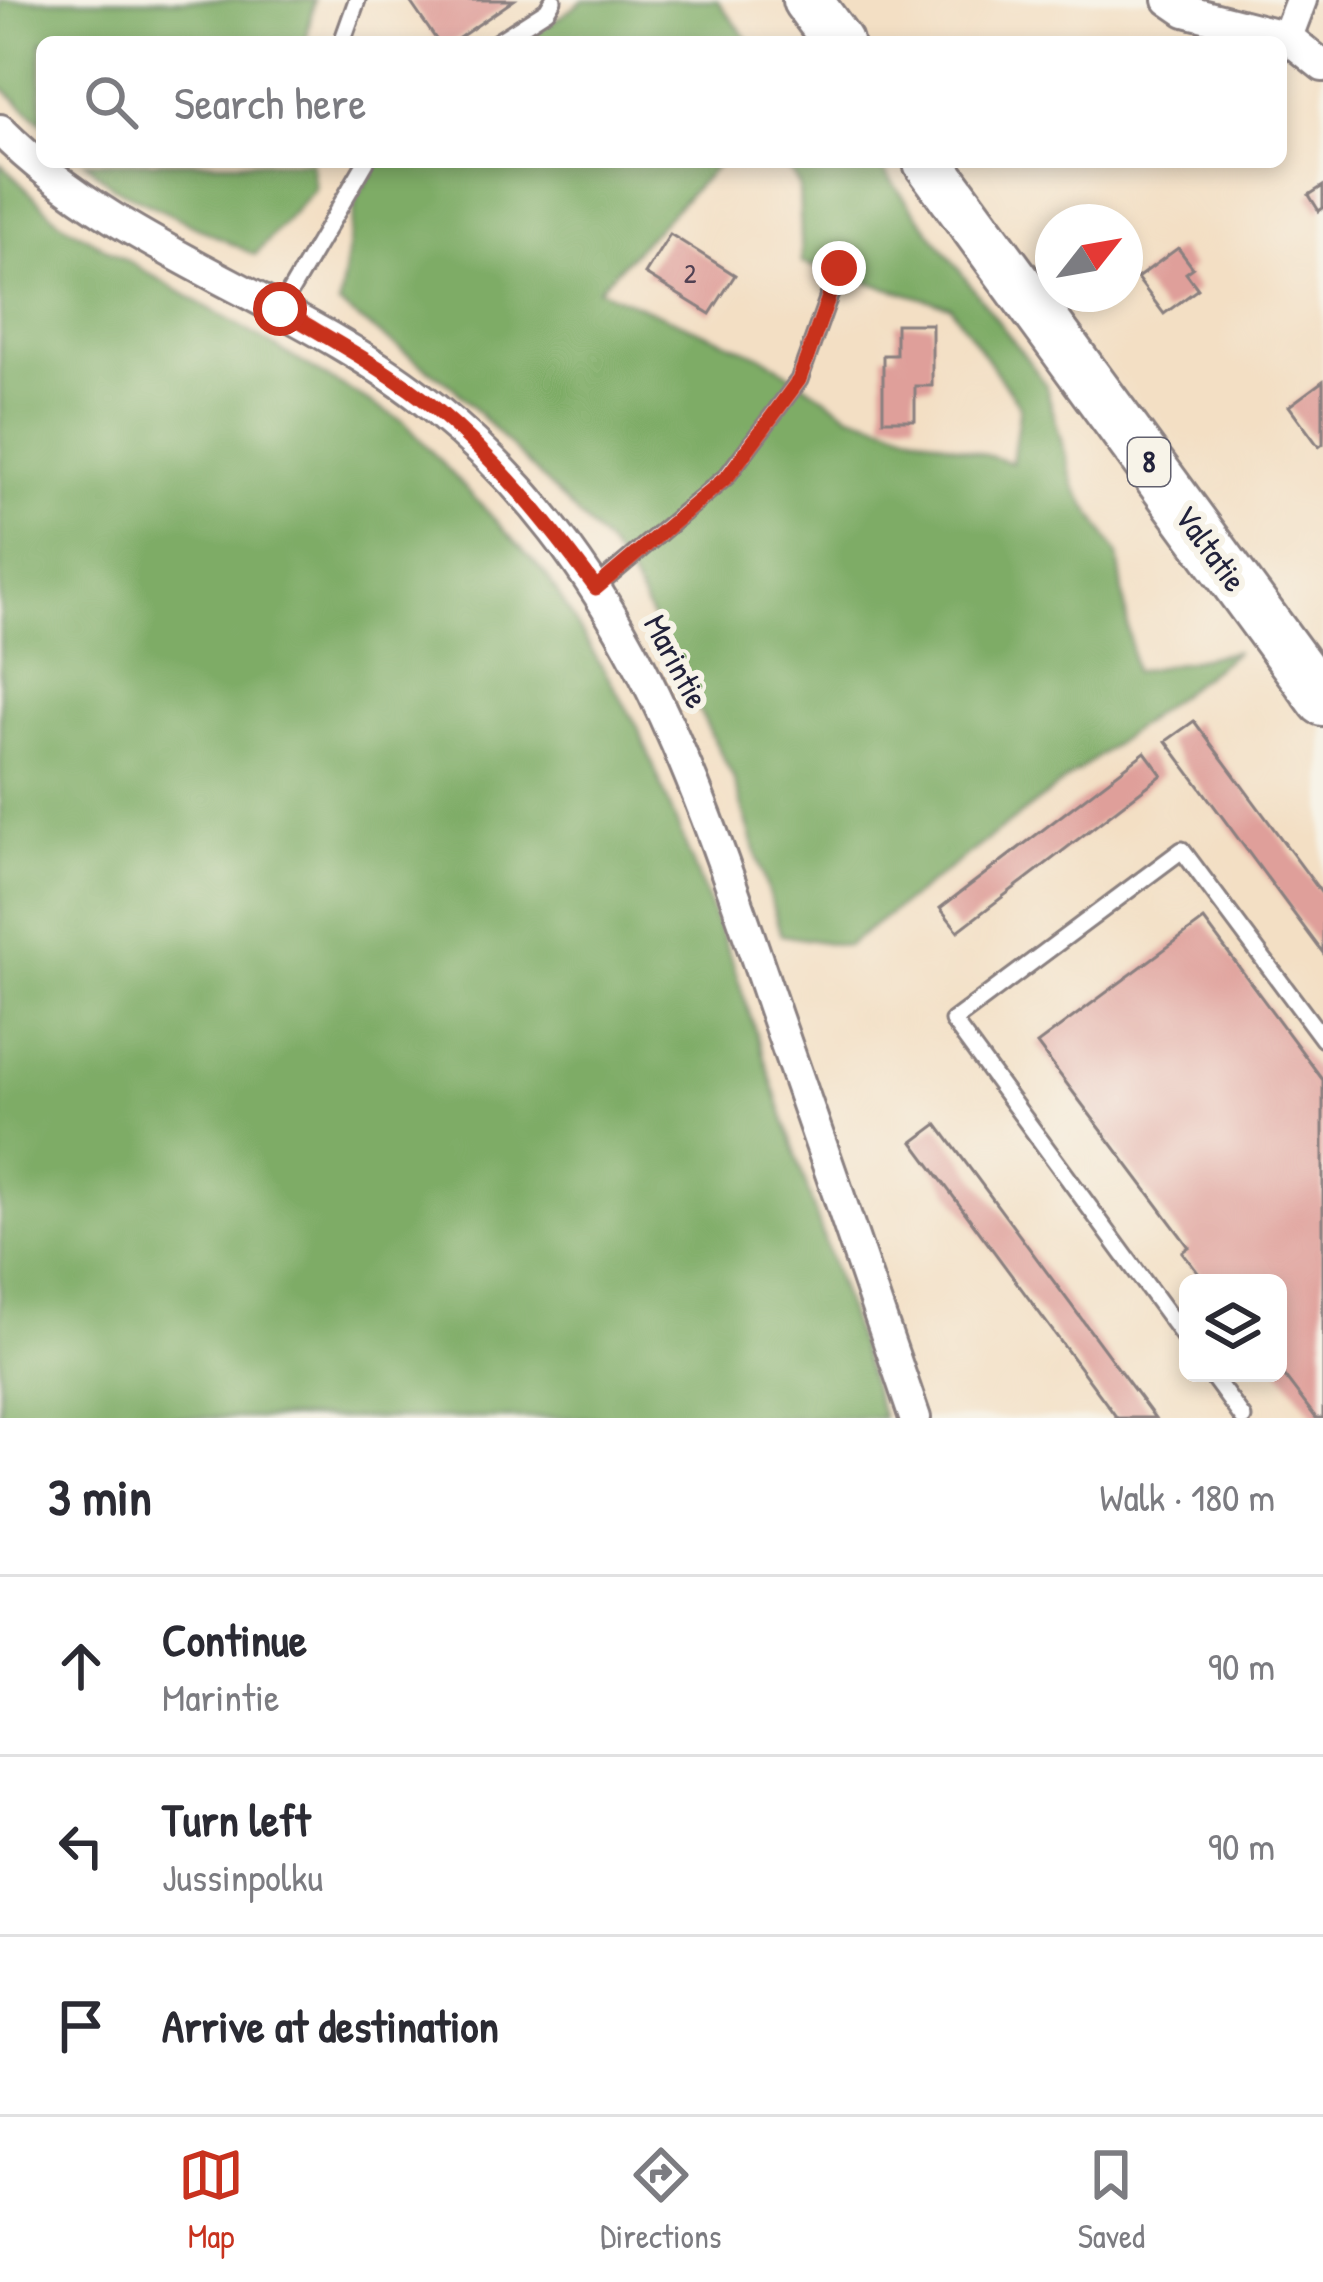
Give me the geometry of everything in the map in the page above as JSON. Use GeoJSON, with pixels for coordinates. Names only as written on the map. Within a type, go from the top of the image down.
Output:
{"type":"FeatureCollection","features":[{"type":"Feature","properties":{"kind":"highway"},"geometry":{"type":"LineString","coordinates":[[807,0],[834,36]]}},
{"type":"Feature","properties":{"kind":"highway","name":"Valtatie"},"geometry":{"type":"LineString","coordinates":[[932,168],[1323,698]]}},
{"type":"Feature","properties":{"kind":"street"},"geometry":{"type":"LineString","coordinates":[[1169,0],[1185,10],[1283,36]]}},
{"type":"Feature","properties":{"kind":"street"},"geometry":{"type":"LineString","coordinates":[[1301,0],[1287,37],[1323,66]]}},
{"type":"Feature","properties":{"kind":"street","name":"Marintie"},"geometry":{"type":"LineString","coordinates":[[0,130],[36,158]]}},
{"type":"Feature","properties":{"kind":"street","name":"Marintie"},"geometry":{"type":"LineString","coordinates":[[49,168],[99,207],[383,370],[477,445],[535,509],[596,588],[653,685],[701,796],[915,1418]]}},
{"type":"Feature","properties":{"kind":"lane"},"geometry":{"type":"LineString","coordinates":[[343,36],[357,0]]}},
{"type":"Feature","properties":{"kind":"lane"},"geometry":{"type":"LineString","coordinates":[[506,36],[548,10],[553,0]]}},
{"type":"Feature","properties":{"kind":"lane"},"geometry":{"type":"LineString","coordinates":[[280,309],[362,168]]}},
{"type":"Feature","properties":{"kind":"lane"},"geometry":{"type":"LineString","coordinates":[[596,588],[728,476],[799,380],[839,268]]}},
{"type":"Feature","properties":{"kind":"lane"},"geometry":{"type":"LineString","coordinates":[[1179,1330],[953,1021],[1182,850],[1323,1039]]}},
{"type":"Feature","properties":{"kind":"lane"},"geometry":{"type":"LineString","coordinates":[[1217,1382],[1243,1418]]}},
{"type":"Feature","properties":{"kind":"green space"},"geometry":{"type":"Polygon","coordinates":[[[0,0],[314,0],[307,36],[36,36],[36,118],[0,85],[0,0]]]}},
{"type":"Feature","properties":{"kind":"green space"},"geometry":{"type":"Polygon","coordinates":[[[584,0],[717,0],[745,36],[533,36],[584,0]]]}},
{"type":"Feature","properties":{"kind":"green space"},"geometry":{"type":"Polygon","coordinates":[[[0,163],[59,221],[404,422],[547,576],[637,725],[732,961],[883,1418],[0,1418],[0,163]]]}},
{"type":"Feature","properties":{"kind":"green space"},"geometry":{"type":"Polygon","coordinates":[[[92,168],[312,168],[315,188],[255,255],[112,186],[92,168]]]}},
{"type":"Feature","properties":{"kind":"green space"},"geometry":{"type":"Polygon","coordinates":[[[374,168],[714,168],[598,289],[764,357],[850,414],[1012,463],[1020,406],[950,306],[802,263],[799,185],[788,168],[882,168],[1045,383],[1074,486],[1118,555],[1134,672],[1237,651],[847,946],[781,935],[733,777],[634,583],[608,546],[452,386],[339,305],[356,199],[374,168]]]}},
{"type":"Feature","properties":{"kind":"building"},"geometry":{"type":"Polygon","coordinates":[[[409,0],[514,0],[462,36],[434,36],[409,0]]]}},
{"type":"Feature","properties":{"kind":"building"},"geometry":{"type":"Polygon","coordinates":[[[1323,186],[1323,208],[1319,211],[1309,195],[1323,186]]]}},
{"type":"Feature","properties":{"kind":"building"},"geometry":{"type":"Polygon","coordinates":[[[670,234],[735,275],[710,314],[645,274],[670,234]]]}},
{"type":"Feature","properties":{"kind":"building"},"geometry":{"type":"Polygon","coordinates":[[[1178,248],[1193,268],[1186,273],[1198,289],[1164,314],[1143,286],[1143,274],[1178,248]]]}},
{"type":"Feature","properties":{"kind":"building"},"geometry":{"type":"Polygon","coordinates":[[[896,324],[932,324],[932,386],[915,386],[915,420],[883,420],[883,355],[896,355],[896,324]]]}},
{"type":"Feature","properties":{"kind":"building"},"geometry":{"type":"Polygon","coordinates":[[[1323,381],[1323,444],[1319,447],[1289,406],[1323,381]]]}},
{"type":"Feature","properties":{"kind":"building"},"geometry":{"type":"Polygon","coordinates":[[[1194,721],[1323,895],[1323,953],[1166,741],[1194,721]]]}},
{"type":"Feature","properties":{"kind":"building"},"geometry":{"type":"Polygon","coordinates":[[[1145,752],[1162,775],[958,931],[940,908],[1145,752]]]}},
{"type":"Feature","properties":{"kind":"building"},"geometry":{"type":"Polygon","coordinates":[[[1204,920],[1323,1080],[1323,1418],[1316,1418],[1287,1380],[1287,1274],[1199,1274],[1182,1252],[1189,1247],[1037,1044],[1204,920]]]}},
{"type":"Feature","properties":{"kind":"building"},"geometry":{"type":"Polygon","coordinates":[[[937,1124],[1155,1418],[1117,1418],[913,1142],[937,1124]]]}},
{"type":"Feature","properties":{"kind":"route"},"geometry":{"type":"LineString","coordinates":[[280,309],[383,370],[477,445],[520,491],[596,588],[728,476],[799,380],[839,268]]}}]}
